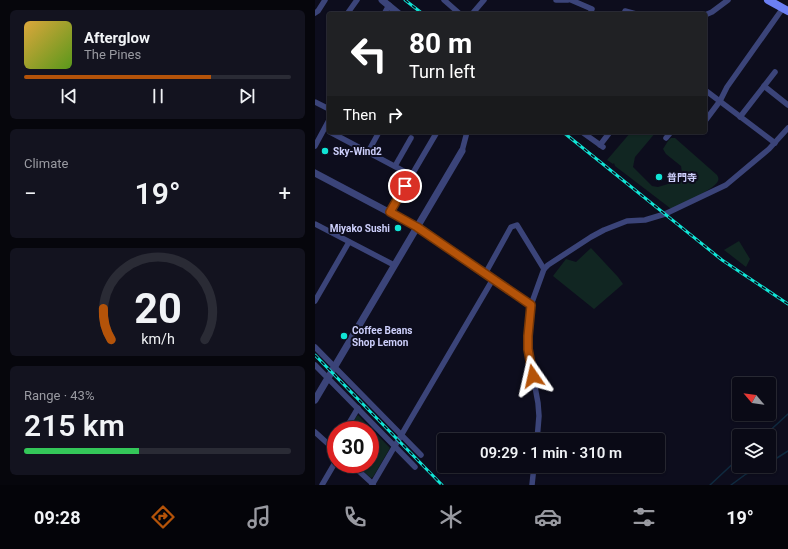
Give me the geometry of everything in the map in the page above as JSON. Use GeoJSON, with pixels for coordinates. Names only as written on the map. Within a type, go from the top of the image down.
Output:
{"type":"FeatureCollection","features":[{"type":"Feature","properties":{"kind":"main road"},"geometry":{"type":"LineString","coordinates":[[768,0],[785,10]]}},
{"type":"Feature","properties":{"kind":"street"},"geometry":{"type":"LineString","coordinates":[[315,13],[325,0]]}},
{"type":"Feature","properties":{"kind":"street"},"geometry":{"type":"LineString","coordinates":[[348,12],[357,0]]}},
{"type":"Feature","properties":{"kind":"street"},"geometry":{"type":"LineString","coordinates":[[382,0],[396,12]]}},
{"type":"Feature","properties":{"kind":"street"},"geometry":{"type":"LineString","coordinates":[[444,0],[458,12]]}},
{"type":"Feature","properties":{"kind":"street"},"geometry":{"type":"LineString","coordinates":[[474,12],[484,0]]}},
{"type":"Feature","properties":{"kind":"street"},"geometry":{"type":"LineString","coordinates":[[556,0],[567,0]]}},
{"type":"Feature","properties":{"kind":"street"},"geometry":{"type":"LineString","coordinates":[[571,0],[592,9],[591,12]]}},
{"type":"Feature","properties":{"kind":"street"},"geometry":{"type":"LineString","coordinates":[[707,14],[728,0]]}},
{"type":"Feature","properties":{"kind":"street"},"geometry":{"type":"LineString","coordinates":[[385,12],[389,6]]}},
{"type":"Feature","properties":{"kind":"street"},"geometry":{"type":"LineString","coordinates":[[707,118],[720,101],[727,87],[785,10]]}},
{"type":"Feature","properties":{"kind":"street"},"geometry":{"type":"LineString","coordinates":[[740,117],[775,72]]}},
{"type":"Feature","properties":{"kind":"street"},"geometry":{"type":"LineString","coordinates":[[763,86],[788,105]]}},
{"type":"Feature","properties":{"kind":"street"},"geometry":{"type":"LineString","coordinates":[[707,91],[775,143]]}},
{"type":"Feature","properties":{"kind":"street"},"geometry":{"type":"LineString","coordinates":[[315,102],[327,108]]}},
{"type":"Feature","properties":{"kind":"street"},"geometry":{"type":"LineString","coordinates":[[538,433],[538,403],[528,349],[528,336],[531,305],[544,269],[591,237],[604,230],[627,221],[645,220],[665,214],[726,185],[775,143],[788,128]]}},
{"type":"Feature","properties":{"kind":"street"},"geometry":{"type":"LineString","coordinates":[[315,146],[327,132]]}},
{"type":"Feature","properties":{"kind":"street"},"geometry":{"type":"LineString","coordinates":[[334,134],[411,175]]}},
{"type":"Feature","properties":{"kind":"street"},"geometry":{"type":"LineString","coordinates":[[367,152],[378,134]]}},
{"type":"Feature","properties":{"kind":"street"},"geometry":{"type":"LineString","coordinates":[[390,212],[436,134]]}},
{"type":"Feature","properties":{"kind":"street"},"geometry":{"type":"LineString","coordinates":[[315,400],[462,151],[466,134]]}},
{"type":"Feature","properties":{"kind":"street"},"geometry":{"type":"LineString","coordinates":[[585,134],[602,146],[609,134]]}},
{"type":"Feature","properties":{"kind":"street"},"geometry":{"type":"LineString","coordinates":[[667,138],[670,134]]}},
{"type":"Feature","properties":{"kind":"street"},"geometry":{"type":"LineString","coordinates":[[395,166],[411,138]]}},
{"type":"Feature","properties":{"kind":"street"},"geometry":{"type":"LineString","coordinates":[[315,174],[417,227],[531,305]]}},
{"type":"Feature","properties":{"kind":"street"},"geometry":{"type":"LineString","coordinates":[[315,224],[394,265]]}},
{"type":"Feature","properties":{"kind":"street"},"geometry":{"type":"LineString","coordinates":[[485,274],[511,227],[517,225],[544,269]]}},
{"type":"Feature","properties":{"kind":"street"},"geometry":{"type":"LineString","coordinates":[[315,301],[349,242]]}},
{"type":"Feature","properties":{"kind":"street"},"geometry":{"type":"LineString","coordinates":[[360,473],[372,484],[493,280]]}},
{"type":"Feature","properties":{"kind":"street"},"geometry":{"type":"LineString","coordinates":[[315,347],[421,455]]}},
{"type":"Feature","properties":{"kind":"street"},"geometry":{"type":"LineString","coordinates":[[315,365],[415,467]]}},
{"type":"Feature","properties":{"kind":"street"},"geometry":{"type":"LineString","coordinates":[[350,421],[358,408]]}},
{"type":"Feature","properties":{"kind":"street"},"geometry":{"type":"LineString","coordinates":[[315,432],[327,442]]}},
{"type":"Feature","properties":{"kind":"street"},"geometry":{"type":"LineString","coordinates":[[322,485],[329,473]]}},
{"type":"Feature","properties":{"kind":"street"},"geometry":{"type":"LineString","coordinates":[[532,485],[533,473]]}},
{"type":"Feature","properties":{"kind":"green space"},"geometry":{"type":"Polygon","coordinates":[[[629,134],[654,134],[635,157],[633,167],[652,186],[658,187],[678,181],[682,173],[681,166],[666,154],[663,149],[671,138],[675,138],[717,175],[718,181],[711,188],[698,196],[675,208],[670,208],[615,166],[614,163],[613,164],[607,160],[629,134]]]}},
{"type":"Feature","properties":{"kind":"green space"},"geometry":{"type":"Polygon","coordinates":[[[739,241],[750,259],[746,267],[724,250],[739,241]]]}},
{"type":"Feature","properties":{"kind":"green space"},"geometry":{"type":"Polygon","coordinates":[[[591,248],[623,284],[594,309],[553,276],[566,259],[576,262],[591,248]]]}},
{"type":"Feature","properties":{"kind":"green space"},"geometry":{"type":"Polygon","coordinates":[[[358,415],[364,421],[354,421],[358,415]]]}},
{"type":"Feature","properties":{"kind":"green space"},"geometry":{"type":"Polygon","coordinates":[[[379,437],[390,448],[379,467],[379,437]]]}},
{"type":"Feature","properties":{"kind":"green space"},"geometry":{"type":"Polygon","coordinates":[[[365,473],[375,473],[371,478],[365,473]]]}},
{"type":"Feature","properties":{"kind":"waterway"},"geometry":{"type":"LineString","coordinates":[[772,429],[788,414]]}},
{"type":"Feature","properties":{"kind":"waterway"},"geometry":{"type":"LineString","coordinates":[[776,459],[788,451]]}},
{"type":"Feature","properties":{"kind":"waterway"},"geometry":{"type":"LineString","coordinates":[[710,485],[732,465]]}},
{"type":"Feature","properties":{"kind":"waterway"},"geometry":{"type":"LineString","coordinates":[[731,485],[748,473]]}},
{"type":"Feature","properties":{"kind":"railway"},"geometry":{"type":"LineString","coordinates":[[405,0],[420,12]]}},
{"type":"Feature","properties":{"kind":"railway"},"geometry":{"type":"LineString","coordinates":[[565,134],[722,260],[788,304]]}},
{"type":"Feature","properties":{"kind":"railway"},"geometry":{"type":"LineString","coordinates":[[315,355],[442,485]]}},
{"type":"Feature","properties":{"kind":"place","name":"Sky-Wind2"},"geometry":{"type":"Point","coordinates":[325,151]}},
{"type":"Feature","properties":{"kind":"place","name":"普門寺"},"geometry":{"type":"Point","coordinates":[659,177]}},
{"type":"Feature","properties":{"kind":"place","name":"Miyako Sushi"},"geometry":{"type":"Point","coordinates":[398,228]}},
{"type":"Feature","properties":{"kind":"place","name":"Coffee Beans Shop Lemon"},"geometry":{"type":"Point","coordinates":[344,336]}},
{"type":"Feature","properties":{"kind":"route"},"geometry":{"type":"LineString","coordinates":[[405,186],[390,212],[417,227],[531,305],[528,349],[533,376]]}}]}
